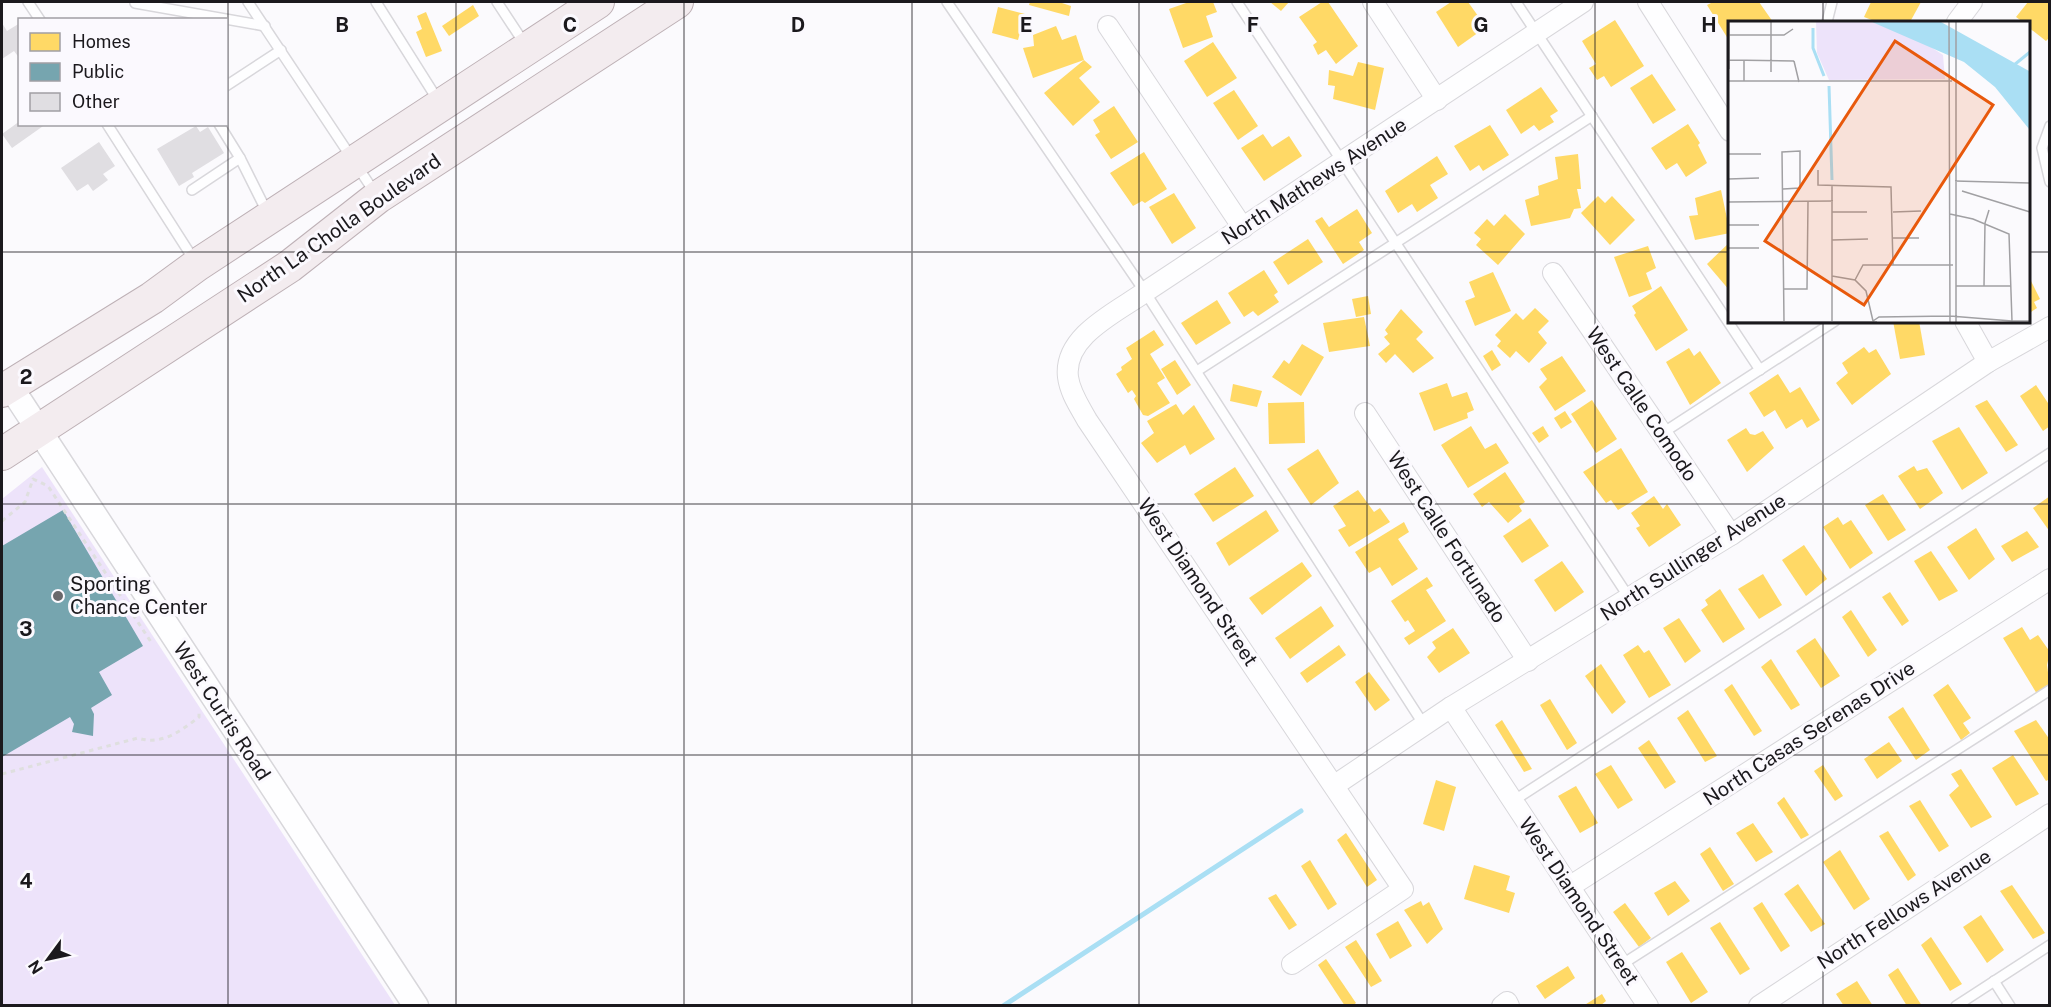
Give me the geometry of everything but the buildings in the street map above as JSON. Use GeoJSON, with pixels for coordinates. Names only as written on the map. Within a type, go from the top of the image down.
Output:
{"type":"FeatureCollection","features":[{"type":"Feature","properties":{"kind":"main road"},"geometry":{"type":"LineString","coordinates":[[6,388],[152,298],[197,265],[355,160],[598,2]]}},
{"type":"Feature","properties":{"kind":"main road","name":"North La Cholla Boulevard"},"geometry":{"type":"LineString","coordinates":[[2,454],[290,266],[378,197],[677,2]]}},
{"type":"Feature","properties":{"kind":"street"},"geometry":{"type":"LineString","coordinates":[[1373,2],[1437,100]]}},
{"type":"Feature","properties":{"kind":"street","name":"North Mathews Avenue"},"geometry":{"type":"LineString","coordinates":[[1068,376],[1072,352],[1085,335],[1145,292],[1583,2]]}},
{"type":"Feature","properties":{"kind":"street"},"geometry":{"type":"LineString","coordinates":[[1648,2],[1728,128]]}},
{"type":"Feature","properties":{"kind":"street"},"geometry":{"type":"LineString","coordinates":[[1958,21],[1972,2]]}},
{"type":"Feature","properties":{"kind":"street"},"geometry":{"type":"LineString","coordinates":[[1108,26],[1242,228]]}},
{"type":"Feature","properties":{"kind":"street","name":"West Calle Comodo"},"geometry":{"type":"LineString","coordinates":[[1553,273],[1660,434],[1731,535]]}},
{"type":"Feature","properties":{"kind":"street"},"geometry":{"type":"LineString","coordinates":[[1966,322],[1988,363]]}},
{"type":"Feature","properties":{"kind":"street","name":"North Sullinger Avenue"},"geometry":{"type":"LineString","coordinates":[[1335,785],[1450,707],[1630,599],[1731,535],[1988,363],[2049,327]]}},
{"type":"Feature","properties":{"kind":"street","name":"West Diamond Street"},"geometry":{"type":"LineString","coordinates":[[1068,376],[1074,397],[1087,420],[1403,889],[1292,964]]}},
{"type":"Feature","properties":{"kind":"street","name":"West Curtis Road"},"geometry":{"type":"LineString","coordinates":[[6,388],[39,429],[416,1005]]}},
{"type":"Feature","properties":{"kind":"street","name":"West Calle Fortunado"},"geometry":{"type":"LineString","coordinates":[[1365,413],[1528,661]]}},
{"type":"Feature","properties":{"kind":"street","name":"North Casas Serenas Drive"},"geometry":{"type":"LineString","coordinates":[[1569,887],[2049,579]]}},
{"type":"Feature","properties":{"kind":"street","name":"West Diamond Street"},"geometry":{"type":"LineString","coordinates":[[1450,707],[1648,1005]]}},
{"type":"Feature","properties":{"kind":"street","name":"North Fellows Avenue"},"geometry":{"type":"LineString","coordinates":[[1759,1005],[2049,814]]}},
{"type":"Feature","properties":{"kind":"street"},"geometry":{"type":"LineString","coordinates":[[1502,1005],[1507,1002],[1509,1005]]}},
{"type":"Feature","properties":{"kind":"lane"},"geometry":{"type":"LineString","coordinates":[[28,2],[39,18]]}},
{"type":"Feature","properties":{"kind":"lane"},"geometry":{"type":"LineString","coordinates":[[248,2],[378,197]]}},
{"type":"Feature","properties":{"kind":"lane"},"geometry":{"type":"LineString","coordinates":[[376,2],[440,104]]}},
{"type":"Feature","properties":{"kind":"lane"},"geometry":{"type":"LineString","coordinates":[[497,2],[527,48]]}},
{"type":"Feature","properties":{"kind":"lane"},"geometry":{"type":"LineString","coordinates":[[947,2],[1145,292],[1424,725]]}},
{"type":"Feature","properties":{"kind":"lane"},"geometry":{"type":"LineString","coordinates":[[1238,2],[1630,599]]}},
{"type":"Feature","properties":{"kind":"lane"},"geometry":{"type":"LineString","coordinates":[[1516,2],[1728,322]]}},
{"type":"Feature","properties":{"kind":"lane"},"geometry":{"type":"LineString","coordinates":[[1827,21],[1832,2]]}},
{"type":"Feature","properties":{"kind":"lane"},"geometry":{"type":"LineString","coordinates":[[135,3],[220,18]]}},
{"type":"Feature","properties":{"kind":"lane"},"geometry":{"type":"LineString","coordinates":[[228,19],[265,26]]}},
{"type":"Feature","properties":{"kind":"lane"},"geometry":{"type":"LineString","coordinates":[[228,85],[281,50]]}},
{"type":"Feature","properties":{"kind":"lane"},"geometry":{"type":"LineString","coordinates":[[1197,371],[1592,116]]}},
{"type":"Feature","properties":{"kind":"lane"},"geometry":{"type":"LineString","coordinates":[[108,126],[197,265]]}},
{"type":"Feature","properties":{"kind":"lane"},"geometry":{"type":"LineString","coordinates":[[220,126],[240,158],[258,199],[270,217]]}},
{"type":"Feature","properties":{"kind":"lane"},"geometry":{"type":"LineString","coordinates":[[2049,126],[2042,148],[2049,182]]}},
{"type":"Feature","properties":{"kind":"lane"},"geometry":{"type":"LineString","coordinates":[[192,190],[240,158]]}},
{"type":"Feature","properties":{"kind":"lane"},"geometry":{"type":"LineString","coordinates":[[1728,322],[1760,370]]}},
{"type":"Feature","properties":{"kind":"lane"},"geometry":{"type":"LineString","coordinates":[[1660,434],[1833,322]]}},
{"type":"Feature","properties":{"kind":"lane"},"geometry":{"type":"LineString","coordinates":[[1512,801],[2049,453]]}},
{"type":"Feature","properties":{"kind":"lane"},"geometry":{"type":"LineString","coordinates":[[1621,965],[2049,690]]}},
{"type":"Feature","properties":{"kind":"lane"},"geometry":{"type":"LineString","coordinates":[[1956,1005],[2049,945]]}},
{"type":"Feature","properties":{"kind":"lane"},"geometry":{"type":"LineString","coordinates":[[1994,981],[2010,1005]]}},
{"type":"Feature","properties":{"kind":"path"},"geometry":{"type":"LineString","coordinates":[[2,521],[25,502],[33,479],[48,486],[153,644]]}},
{"type":"Feature","properties":{"kind":"path"},"geometry":{"type":"LineString","coordinates":[[2,774],[138,738],[146,740],[176,735],[199,717],[200,705]]}},
{"type":"Feature","properties":{"kind":"shaded area"},"geometry":{"type":"Polygon","coordinates":[[[42,467],[395,1005],[2,1006],[2,499],[42,467]]]}},
{"type":"Feature","properties":{"kind":"waterway"},"geometry":{"type":"LineString","coordinates":[[1003,1006],[1301,811]]}},
{"type":"Feature","properties":{"kind":"place","name":"Sporting Chance Center"},"geometry":{"type":"Point","coordinates":[58,596]}}]}
